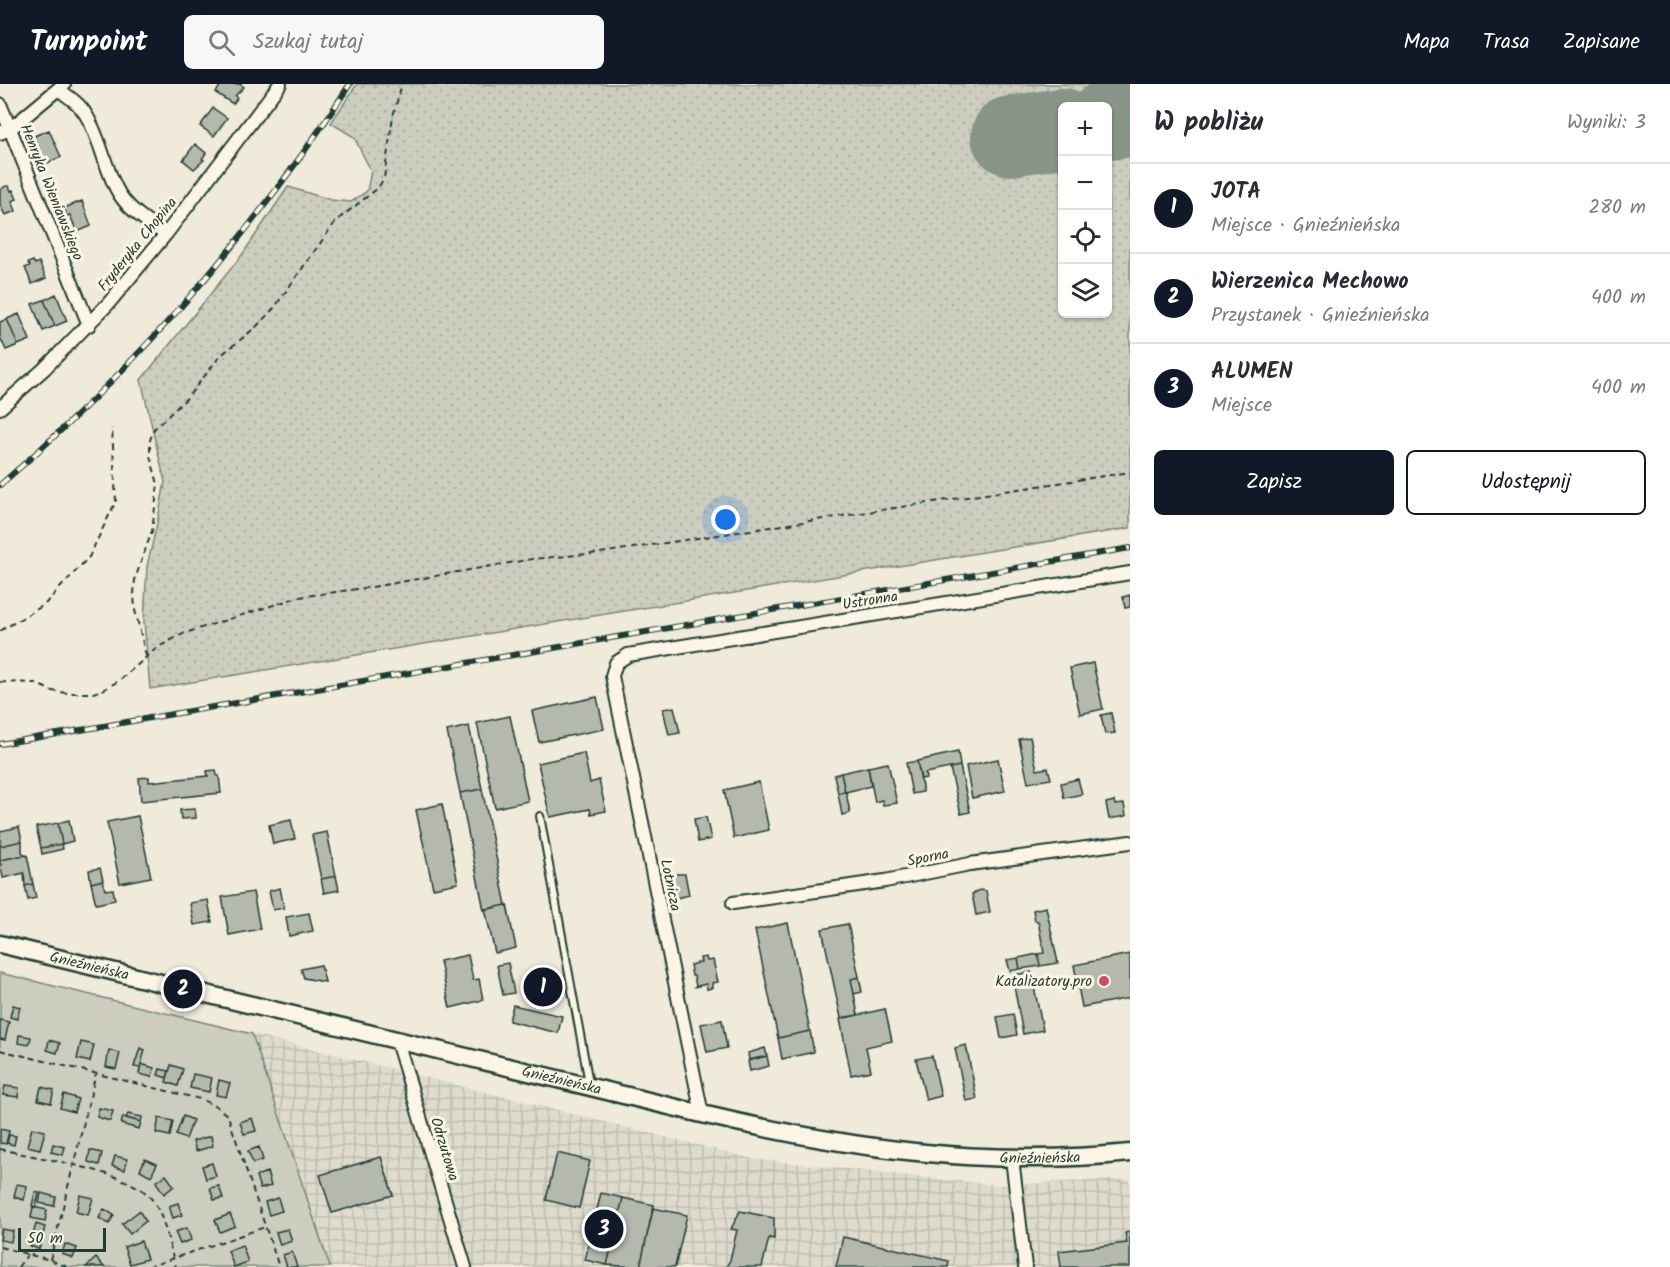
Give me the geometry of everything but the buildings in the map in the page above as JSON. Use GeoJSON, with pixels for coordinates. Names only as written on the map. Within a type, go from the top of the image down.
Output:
{"type":"FeatureCollection","features":[{"type":"Feature","properties":{"kind":"main road","name":"Gnieźnieńska"},"geometry":{"type":"LineString","coordinates":[[0,944],[768,1130],[864,1147],[957,1156],[1012,1158],[1130,1153]]}},
{"type":"Feature","properties":{"kind":"street","name":"Fryderyka Chopina"},"geometry":{"type":"LineString","coordinates":[[0,408],[89,326],[166,234],[280,84]]}},
{"type":"Feature","properties":{"kind":"street"},"geometry":{"type":"LineString","coordinates":[[5,131],[62,87],[87,115],[116,189],[126,204],[141,218],[166,234]]}},
{"type":"Feature","properties":{"kind":"street","name":"Henryka Wieniawskiego"},"geometry":{"type":"LineString","coordinates":[[0,104],[5,131],[89,326]]}},
{"type":"Feature","properties":{"kind":"street","name":"Ustronna"},"geometry":{"type":"LineString","coordinates":[[616,663],[628,656],[1130,573]]}},
{"type":"Feature","properties":{"kind":"street","name":"Lotnicza"},"geometry":{"type":"LineString","coordinates":[[616,663],[612,676],[702,1114]]}},
{"type":"Feature","properties":{"kind":"street","name":"Sporna"},"geometry":{"type":"LineString","coordinates":[[733,903],[885,881],[970,864],[1130,842]]}},
{"type":"Feature","properties":{"kind":"street","name":"Odrzutowa"},"geometry":{"type":"LineString","coordinates":[[397,1041],[465,1267]]}},
{"type":"Feature","properties":{"kind":"street"},"geometry":{"type":"LineString","coordinates":[[1012,1158],[1025,1267]]}},
{"type":"Feature","properties":{"kind":"lane"},"geometry":{"type":"LineString","coordinates":[[540,816],[590,1087]]}},
{"type":"Feature","properties":{"kind":"path"},"geometry":{"type":"LineString","coordinates":[[146,656],[135,610],[134,594],[135,579],[152,531],[158,484],[150,456],[150,440],[154,429],[188,397],[220,357],[256,327],[274,308],[336,221],[378,188],[384,178],[393,116],[402,84]]}},
{"type":"Feature","properties":{"kind":"path"},"geometry":{"type":"LineString","coordinates":[[0,631],[44,605],[89,557],[116,501],[112,428]]}},
{"type":"Feature","properties":{"kind":"path"},"geometry":{"type":"LineString","coordinates":[[0,682],[35,683],[52,691],[93,693],[120,680],[158,647],[185,633],[299,597],[532,560],[611,551],[1130,472]]}},
{"type":"Feature","properties":{"kind":"path"},"geometry":{"type":"LineString","coordinates":[[0,1050],[200,1099],[216,1106],[228,1116],[279,1267]]}},
{"type":"Feature","properties":{"kind":"path"},"geometry":{"type":"LineString","coordinates":[[50,1260],[96,1073]]}},
{"type":"Feature","properties":{"kind":"path"},"geometry":{"type":"LineString","coordinates":[[0,1149],[128,1180],[148,1196],[159,1213],[176,1267]]}},
{"type":"Feature","properties":{"kind":"path"},"geometry":{"type":"LineString","coordinates":[[148,1267],[266,1227]]}},
{"type":"Feature","properties":{"kind":"path"},"geometry":{"type":"LineString","coordinates":[[0,1248],[50,1260],[68,1267]]}},
{"type":"Feature","properties":{"kind":"path"},"geometry":{"type":"LineString","coordinates":[[18,1267],[28,1254]]}},
{"type":"Feature","properties":{"kind":"shaded area"},"geometry":{"type":"Polygon","coordinates":[[[357,84],[1130,84],[1130,528],[150,689],[144,622],[147,566],[165,482],[141,380],[242,255],[288,187],[331,200],[351,202],[367,191],[371,171],[354,137],[331,123],[357,84]]]}},
{"type":"Feature","properties":{"kind":"shaded area"},"geometry":{"type":"Polygon","coordinates":[[[0,973],[252,1034],[330,1267],[0,1267],[0,973]]]}},
{"type":"Feature","properties":{"kind":"shaded area"},"geometry":{"type":"Polygon","coordinates":[[[252,1034],[754,1159],[995,1185],[1130,1179],[1130,1267],[329,1267],[252,1034]]]}},
{"type":"Feature","properties":{"kind":"runway"},"geometry":{"type":"LineString","coordinates":[[1112,119],[1130,117]]}},
{"type":"Feature","properties":{"kind":"runway"},"geometry":{"type":"LineString","coordinates":[[1011,136],[1058,129]]}},
{"type":"Feature","properties":{"kind":"railway"},"geometry":{"type":"LineString","coordinates":[[0,485],[98,394],[189,297],[273,194],[313,140],[350,84]]}},
{"type":"Feature","properties":{"kind":"railway"},"geometry":{"type":"LineString","coordinates":[[0,744],[1130,548]]}},
{"type":"Feature","properties":{"kind":"place","name":"Katalizatory.pro"},"geometry":{"type":"Point","coordinates":[1104,981]}},
{"type":"Feature","properties":{"kind":"place","name":"JOTA"},"geometry":{"type":"Point","coordinates":[543,987]}},
{"type":"Feature","properties":{"kind":"place","name":"Wierzenica Mechowo"},"geometry":{"type":"Point","coordinates":[183,989]}},
{"type":"Feature","properties":{"kind":"place","name":"ALUMEN"},"geometry":{"type":"Point","coordinates":[604,1229]}}]}
